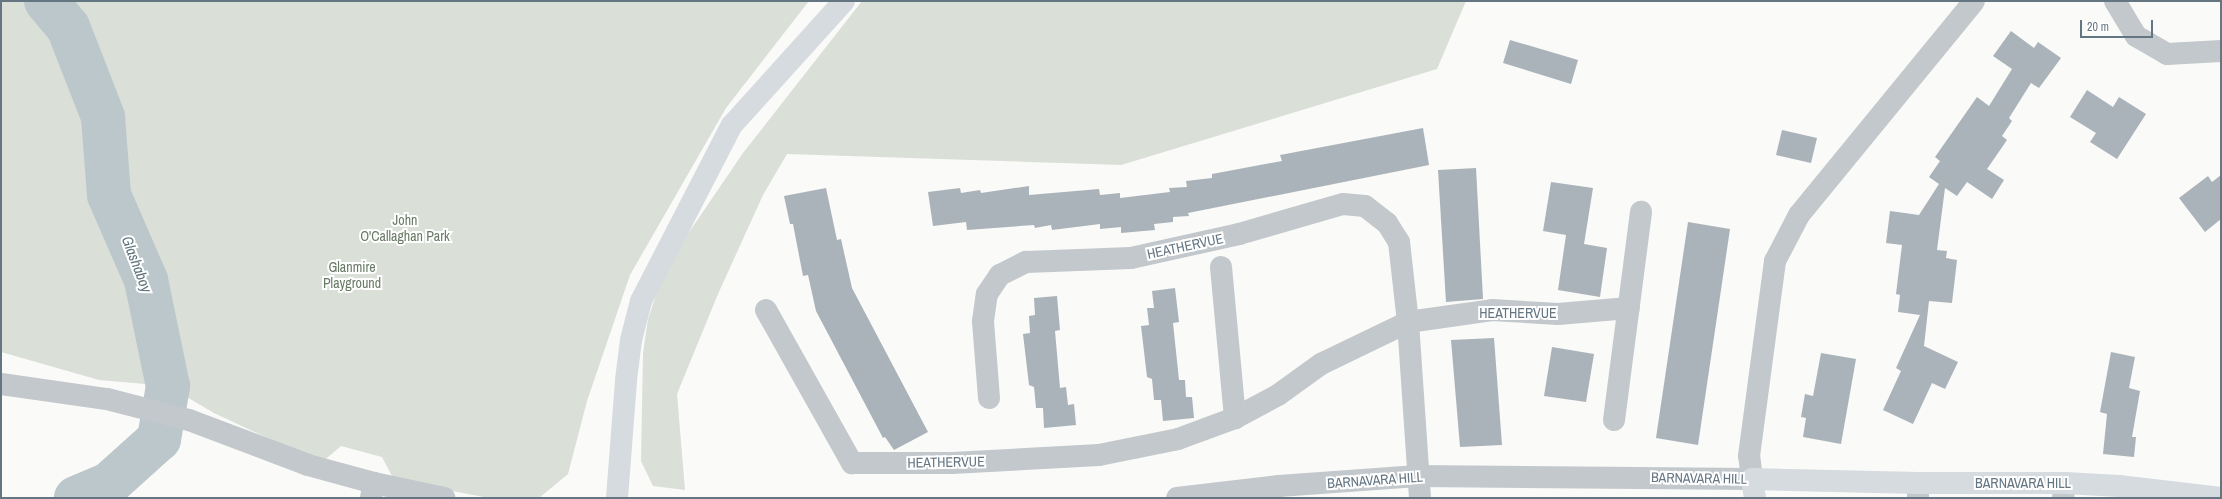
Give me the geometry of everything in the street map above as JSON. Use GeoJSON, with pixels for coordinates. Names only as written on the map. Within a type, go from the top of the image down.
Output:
{"type":"FeatureCollection","features":[{"type":"Feature","properties":{"kind":"main road"},"geometry":{"type":"LineString","coordinates":[[617,498],[626,380],[631,340],[641,301],[732,125],[844,1]]}},
{"type":"Feature","properties":{"kind":"main road","name":"BARNAVARA HILL"},"geometry":{"type":"LineString","coordinates":[[1753,488],[1918,491],[2064,490],[2119,486],[2221,498]]}},
{"type":"Feature","properties":{"kind":"street"},"geometry":{"type":"LineString","coordinates":[[1753,488],[1749,456],[1775,261],[1799,216],[1974,1]]}},
{"type":"Feature","properties":{"kind":"street"},"geometry":{"type":"LineString","coordinates":[[2115,1],[2136,36],[2167,54],[2221,51]]}},
{"type":"Feature","properties":{"kind":"street","name":"HEATHERVUE"},"geometry":{"type":"LineString","coordinates":[[989,398],[983,321],[988,294],[1000,275],[1026,262],[1131,258],[1239,234],[1343,204],[1365,206],[1387,222],[1399,242],[1408,322],[1420,498]]}},
{"type":"Feature","properties":{"kind":"street"},"geometry":{"type":"LineString","coordinates":[[1614,420],[1642,212]]}},
{"type":"Feature","properties":{"kind":"street","name":"HEATHERVUE"},"geometry":{"type":"LineString","coordinates":[[1221,267],[1235,418]]}},
{"type":"Feature","properties":{"kind":"street","name":"HEATHERVUE"},"geometry":{"type":"LineString","coordinates":[[766,310],[852,463],[952,463],[1099,455],[1178,439],[1235,418],[1278,395],[1321,364],[1408,322],[1492,310],[1558,314],[1628,308]]}},
{"type":"Feature","properties":{"kind":"street"},"geometry":{"type":"LineString","coordinates":[[1,384],[107,399],[189,420],[373,491],[444,498]]}},
{"type":"Feature","properties":{"kind":"street","name":"BARNAVARA HILL"},"geometry":{"type":"LineString","coordinates":[[1177,498],[1279,486],[1418,476],[1753,488]]}},
{"type":"Feature","properties":{"kind":"green space","name":"John O'Callaghan Park"},"geometry":{"type":"Polygon","coordinates":[[[1,1],[42,1],[167,381],[146,280],[109,195],[68,27],[46,1],[809,1],[726,108],[630,275],[587,401],[568,474],[539,498],[489,498],[394,480],[382,457],[341,446],[321,463],[214,413],[168,386],[99,380],[1,352],[1,1]]]}},
{"type":"Feature","properties":{"kind":"green space"},"geometry":{"type":"Polygon","coordinates":[[[862,1],[1466,1],[1437,69],[1121,165],[787,154],[763,195],[718,294],[677,394],[685,490],[653,486],[641,461],[643,353],[648,319],[656,295],[681,244],[743,153],[862,1]]]}},
{"type":"Feature","properties":{"kind":"building"},"geometry":{"type":"Polygon","coordinates":[[[2011,31],[2034,48],[2038,42],[2061,58],[2039,88],[2031,83],[2009,118],[2012,121],[2002,136],[2007,140],[1987,169],[2004,180],[1992,199],[1967,182],[1957,196],[1945,188],[1937,250],[1947,251],[1946,258],[1957,260],[1952,303],[1929,301],[1924,346],[1958,362],[1945,389],[1932,383],[1913,424],[1883,410],[1901,371],[1896,368],[1920,315],[1898,312],[1900,295],[1896,294],[1902,245],[1886,243],[1890,211],[1919,215],[1939,184],[1929,177],[1940,161],[1935,157],[1977,97],[1989,106],[2012,69],[1993,56],[2011,31]]]}},
{"type":"Feature","properties":{"kind":"building"},"geometry":{"type":"Polygon","coordinates":[[[1510,40],[1578,60],[1571,84],[1503,63],[1510,40]]]}},
{"type":"Feature","properties":{"kind":"building"},"geometry":{"type":"Polygon","coordinates":[[[2087,90],[2113,107],[2119,97],[2146,114],[2117,159],[2090,142],[2096,133],[2070,117],[2087,90]]]}},
{"type":"Feature","properties":{"kind":"building"},"geometry":{"type":"Polygon","coordinates":[[[1423,128],[1429,165],[1188,213],[1189,216],[1173,217],[1173,222],[1154,224],[1155,230],[1121,233],[1121,227],[1100,229],[1100,224],[1052,230],[1051,225],[1035,228],[1034,225],[967,230],[966,222],[933,226],[928,192],[960,188],[961,193],[980,190],[981,193],[1029,186],[1029,195],[1099,189],[1100,195],[1120,193],[1120,198],[1170,192],[1169,188],[1187,187],[1186,181],[1212,178],[1212,174],[1282,161],[1280,155],[1423,128]]]}},
{"type":"Feature","properties":{"kind":"building"},"geometry":{"type":"Polygon","coordinates":[[[1782,130],[1817,138],[1811,163],[1776,155],[1782,130]]]}},
{"type":"Feature","properties":{"kind":"building"},"geometry":{"type":"Polygon","coordinates":[[[1476,168],[1483,299],[1446,302],[1438,170],[1476,168]]]}},
{"type":"Feature","properties":{"kind":"building"},"geometry":{"type":"Polygon","coordinates":[[[2221,175],[2221,219],[2205,232],[2179,198],[2208,176],[2212,182],[2221,175]]]}},
{"type":"Feature","properties":{"kind":"building"},"geometry":{"type":"Polygon","coordinates":[[[1551,182],[1593,188],[1584,244],[1607,248],[1600,297],[1558,290],[1566,235],[1543,231],[1551,182]]]}},
{"type":"Feature","properties":{"kind":"building"},"geometry":{"type":"Polygon","coordinates":[[[826,188],[837,240],[841,239],[852,288],[928,432],[894,450],[885,437],[883,438],[816,311],[808,275],[803,276],[793,224],[790,224],[784,196],[826,188]]]}},
{"type":"Feature","properties":{"kind":"building"},"geometry":{"type":"Polygon","coordinates":[[[1688,222],[1730,229],[1698,445],[1656,438],[1688,222]]]}},
{"type":"Feature","properties":{"kind":"building"},"geometry":{"type":"Polygon","coordinates":[[[1175,288],[1179,322],[1173,323],[1179,380],[1185,380],[1186,397],[1192,397],[1194,418],[1163,421],[1161,400],[1154,400],[1152,379],[1147,377],[1141,326],[1149,325],[1147,308],[1154,308],[1152,291],[1175,288]]]}},
{"type":"Feature","properties":{"kind":"building"},"geometry":{"type":"Polygon","coordinates":[[[1057,296],[1060,330],[1055,331],[1060,388],[1066,387],[1068,405],[1074,404],[1076,425],[1044,428],[1043,408],[1036,408],[1034,387],[1029,385],[1023,334],[1030,333],[1029,316],[1035,315],[1034,298],[1057,296]]]}},
{"type":"Feature","properties":{"kind":"building"},"geometry":{"type":"Polygon","coordinates":[[[1494,338],[1502,445],[1460,447],[1451,340],[1494,338]]]}},
{"type":"Feature","properties":{"kind":"building"},"geometry":{"type":"Polygon","coordinates":[[[1552,347],[1594,354],[1586,402],[1544,396],[1552,347]]]}},
{"type":"Feature","properties":{"kind":"building"},"geometry":{"type":"Polygon","coordinates":[[[2111,352],[2135,357],[2129,388],[2140,391],[2132,437],[2136,437],[2134,457],[2103,454],[2107,414],[2100,412],[2111,352]]]}},
{"type":"Feature","properties":{"kind":"building"},"geometry":{"type":"Polygon","coordinates":[[[1821,353],[1856,359],[1841,444],[1803,437],[1806,418],[1801,417],[1805,394],[1813,396],[1821,353]]]}},
{"type":"Feature","properties":{"kind":"waterway","name":"Glashaboy"},"geometry":{"type":"LineString","coordinates":[[46,1],[68,27],[103,117],[109,195],[146,280],[168,386],[159,439],[109,484],[76,498]]}},
{"type":"Feature","properties":{"kind":"park label","name":"Glanmire Playground"},"geometry":{"type":"Point","coordinates":[352,276]}}]}
